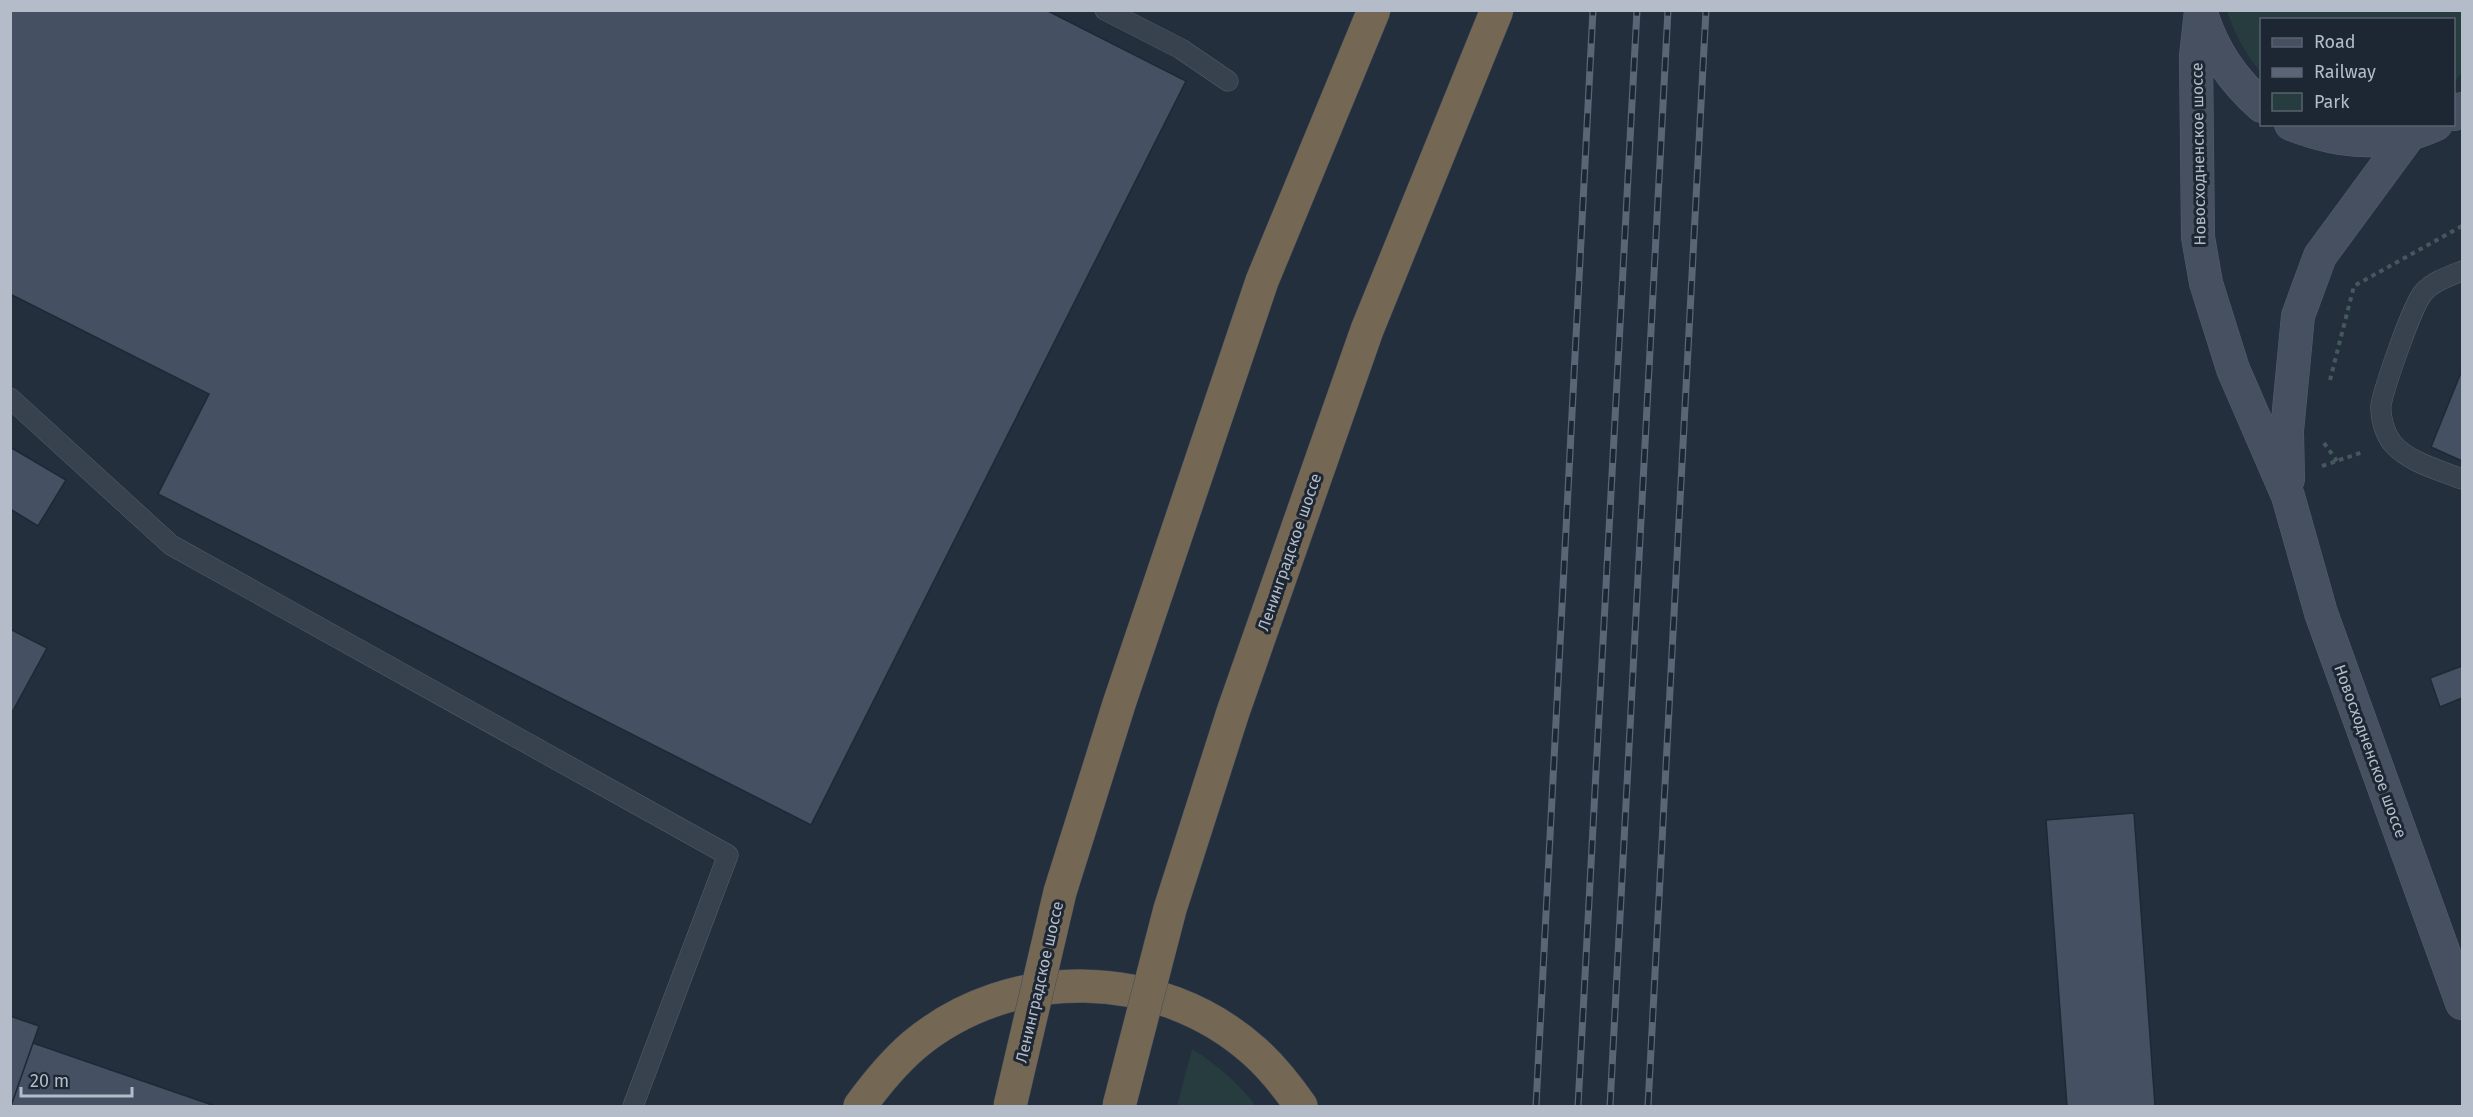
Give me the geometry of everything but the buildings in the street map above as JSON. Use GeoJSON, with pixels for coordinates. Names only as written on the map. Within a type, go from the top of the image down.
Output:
{"type":"FeatureCollection","features":[{"type":"Feature","properties":{"kind":"highway","name":"Ленинградское шоссе"},"geometry":{"type":"LineString","coordinates":[[1010,1107],[1060,892],[1119,704],[1262,281],[1374,10]]}},
{"type":"Feature","properties":{"kind":"highway","name":"Ленинградское шоссе"},"geometry":{"type":"LineString","coordinates":[[1119,1107],[1170,909],[1233,711],[1367,330],[1497,10]]}},
{"type":"Feature","properties":{"kind":"highway"},"geometry":{"type":"LineString","coordinates":[[860,1107],[885,1073],[914,1045],[948,1021],[985,1003],[1024,991],[1065,985],[1105,986],[1146,993],[1185,1006],[1221,1026],[1254,1051],[1282,1080],[1301,1107]]}},
{"type":"Feature","properties":{"kind":"main road"},"geometry":{"type":"LineString","coordinates":[[2201,11],[2210,40],[2224,66],[2243,90],[2260,104]]}},
{"type":"Feature","properties":{"kind":"main road","name":"Новосходненское шоссе"},"geometry":{"type":"LineString","coordinates":[[2201,11],[2196,56],[2198,237],[2205,283],[2233,369],[2288,496],[2321,613],[2463,1003]]}},
{"type":"Feature","properties":{"kind":"main road"},"geometry":{"type":"LineString","coordinates":[[2296,126],[2319,135],[2349,141],[2379,140],[2422,130]]}},
{"type":"Feature","properties":{"kind":"main road","name":"Новосходненское шоссе"},"geometry":{"type":"LineString","coordinates":[[2288,496],[2287,431],[2298,316],[2320,256],[2422,130]]}},
{"type":"Feature","properties":{"kind":"lane"},"geometry":{"type":"LineString","coordinates":[[1105,10],[1181,49],[1228,81]]}},
{"type":"Feature","properties":{"kind":"lane"},"geometry":{"type":"LineString","coordinates":[[2463,271],[2444,278],[2423,293],[2413,310],[2381,407],[2382,424],[2392,443],[2410,458],[2463,479]]}},
{"type":"Feature","properties":{"kind":"lane"},"geometry":{"type":"LineString","coordinates":[[10,398],[171,545],[728,855],[633,1107]]}},
{"type":"Feature","properties":{"kind":"path"},"geometry":{"type":"LineString","coordinates":[[2328,388],[2354,286],[2463,226]]}},
{"type":"Feature","properties":{"kind":"path"},"geometry":{"type":"LineString","coordinates":[[2317,434],[2337,461]]}},
{"type":"Feature","properties":{"kind":"path"},"geometry":{"type":"LineString","coordinates":[[2319,466],[2392,443]]}},
{"type":"Feature","properties":{"kind":"green space"},"geometry":{"type":"Polygon","coordinates":[[[2227,11],[2462,11],[2462,73],[2455,81],[2455,18],[2260,18],[2260,72],[2241,44],[2227,11]]]}},
{"type":"Feature","properties":{"kind":"green space"},"geometry":{"type":"Polygon","coordinates":[[[1192,1049],[1227,1075],[1256,1106],[1177,1106],[1192,1049]]]}},
{"type":"Feature","properties":{"kind":"railway"},"geometry":{"type":"LineString","coordinates":[[1536,1106],[1593,10]]}},
{"type":"Feature","properties":{"kind":"railway"},"geometry":{"type":"LineString","coordinates":[[1578,1106],[1637,10]]}},
{"type":"Feature","properties":{"kind":"railway"},"geometry":{"type":"LineString","coordinates":[[1610,1106],[1668,10]]}},
{"type":"Feature","properties":{"kind":"railway"},"geometry":{"type":"LineString","coordinates":[[1648,1106],[1706,10]]}}]}
